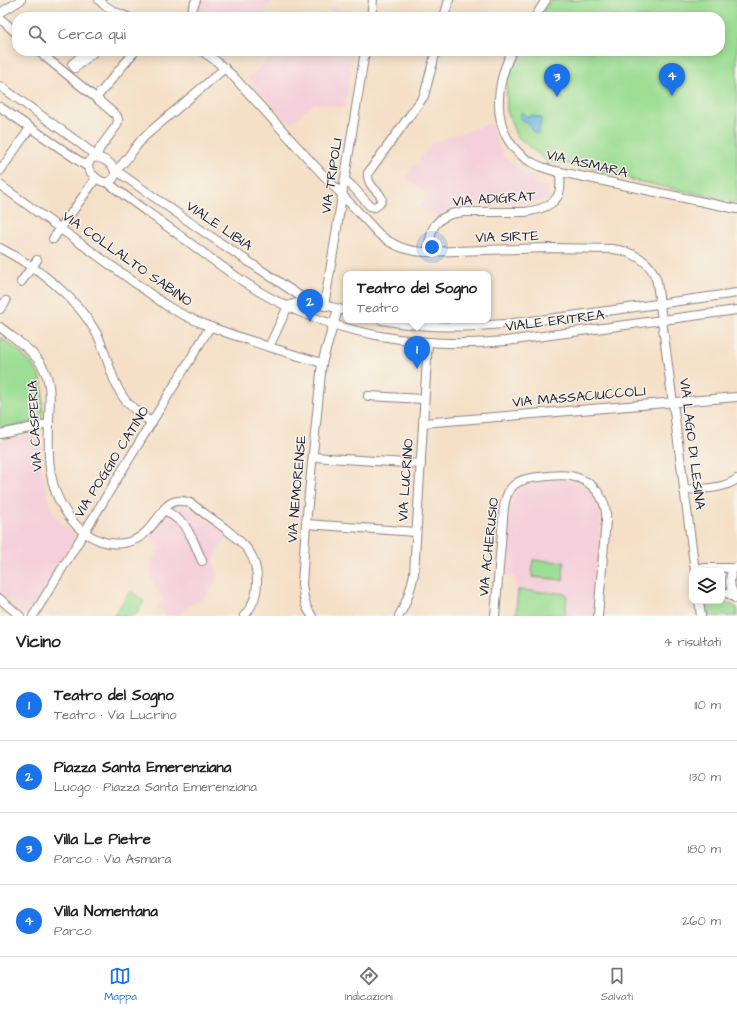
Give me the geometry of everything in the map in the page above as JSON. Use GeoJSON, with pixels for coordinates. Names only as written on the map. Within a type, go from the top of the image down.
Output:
{"type":"FeatureCollection","features":[{"type":"Feature","properties":{"kind":"street"},"geometry":{"type":"LineString","coordinates":[[0,13],[20,0]]}},
{"type":"Feature","properties":{"kind":"street"},"geometry":{"type":"LineString","coordinates":[[99,0],[107,7],[116,12]]}},
{"type":"Feature","properties":{"kind":"street"},"geometry":{"type":"LineString","coordinates":[[191,12],[196,0]]}},
{"type":"Feature","properties":{"kind":"street"},"geometry":{"type":"LineString","coordinates":[[371,12],[373,0]]}},
{"type":"Feature","properties":{"kind":"street"},"geometry":{"type":"LineString","coordinates":[[445,12],[448,0]]}},
{"type":"Feature","properties":{"kind":"street"},"geometry":{"type":"LineString","coordinates":[[538,12],[546,0]]}},
{"type":"Feature","properties":{"kind":"street"},"geometry":{"type":"LineString","coordinates":[[0,18],[12,29]]}},
{"type":"Feature","properties":{"kind":"street"},"geometry":{"type":"LineString","coordinates":[[44,56],[96,98],[116,116],[118,120],[117,125],[100,148],[96,157],[89,161],[88,167]]}},
{"type":"Feature","properties":{"kind":"street"},"geometry":{"type":"LineString","coordinates":[[66,74],[83,56]]}},
{"type":"Feature","properties":{"kind":"street"},"geometry":{"type":"LineString","coordinates":[[74,66],[88,56]]}},
{"type":"Feature","properties":{"kind":"street"},"geometry":{"type":"LineString","coordinates":[[96,98],[131,56]]}},
{"type":"Feature","properties":{"kind":"street","name":"VIA SIRTE"},"geometry":{"type":"LineString","coordinates":[[209,56],[232,75],[342,195],[387,240],[400,247],[419,252],[548,248],[594,248],[622,250],[639,257],[652,269],[656,276],[662,320]]}},
{"type":"Feature","properties":{"kind":"street","name":"VIA TRIPOLI"},"geometry":{"type":"LineString","coordinates":[[324,306],[364,56]]}},
{"type":"Feature","properties":{"kind":"street"},"geometry":{"type":"LineString","coordinates":[[345,180],[353,186],[370,206],[375,207],[380,203],[382,200],[381,195],[369,182],[368,173],[424,96],[435,56]]}},
{"type":"Feature","properties":{"kind":"street","name":"VIA ASMARA"},"geometry":{"type":"LineString","coordinates":[[510,56],[505,68],[500,89],[500,112],[503,129],[512,146],[524,157],[541,167],[560,172],[737,209]]}},
{"type":"Feature","properties":{"kind":"street"},"geometry":{"type":"LineString","coordinates":[[115,172],[142,139],[225,68]]}},
{"type":"Feature","properties":{"kind":"street"},"geometry":{"type":"LineString","coordinates":[[0,86],[74,139],[96,157],[105,161],[114,168],[115,177],[107,182],[96,178],[88,167],[0,107]]}},
{"type":"Feature","properties":{"kind":"street"},"geometry":{"type":"LineString","coordinates":[[0,171],[30,128]]}},
{"type":"Feature","properties":{"kind":"street","name":"VIALE LIBIA"},"geometry":{"type":"LineString","coordinates":[[115,172],[121,174],[309,302]]}},
{"type":"Feature","properties":{"kind":"street","name":"VIA ADIGRAT"},"geometry":{"type":"LineString","coordinates":[[426,252],[432,230],[435,225],[441,219],[451,214],[463,212],[525,212],[543,208],[558,195],[561,186],[560,172]]}},
{"type":"Feature","properties":{"kind":"street"},"geometry":{"type":"LineString","coordinates":[[53,238],[96,178]]}},
{"type":"Feature","properties":{"kind":"street","name":"VIALE LIBIA"},"geometry":{"type":"LineString","coordinates":[[107,182],[235,276],[262,293],[309,316],[334,324]]}},
{"type":"Feature","properties":{"kind":"street","name":"VIA COLLALTO SABINO"},"geometry":{"type":"LineString","coordinates":[[0,186],[164,303],[183,314],[210,327],[322,363]]}},
{"type":"Feature","properties":{"kind":"street"},"geometry":{"type":"LineString","coordinates":[[0,248],[15,256],[47,279],[65,294],[85,316],[92,325],[101,343],[114,380],[122,394],[134,408],[152,423]]}},
{"type":"Feature","properties":{"kind":"street"},"geometry":{"type":"LineString","coordinates":[[21,282],[38,260]]}},
{"type":"Feature","properties":{"kind":"street","name":"VIALE ERITREA"},"geometry":{"type":"LineString","coordinates":[[404,323],[449,327],[475,326],[541,320],[737,293]]}},
{"type":"Feature","properties":{"kind":"street"},"geometry":{"type":"LineString","coordinates":[[0,308],[6,301]]}},
{"type":"Feature","properties":{"kind":"street"},"geometry":{"type":"LineString","coordinates":[[269,347],[288,306],[309,302],[342,310]]}},
{"type":"Feature","properties":{"kind":"street","name":"VIA NEMORENSE"},"geometry":{"type":"LineString","coordinates":[[312,616],[307,608],[302,584],[306,524],[322,363],[334,324],[342,310]]}},
{"type":"Feature","properties":{"kind":"street","name":"VIALE ERITREA"},"geometry":{"type":"LineString","coordinates":[[334,324],[395,338],[428,342],[468,344],[495,342],[737,310]]}},
{"type":"Feature","properties":{"kind":"street","name":"VIA LAGO DI LESINA"},"geometry":{"type":"LineString","coordinates":[[662,320],[695,568]]}},
{"type":"Feature","properties":{"kind":"street"},"geometry":{"type":"LineString","coordinates":[[351,323],[352,329]]}},
{"type":"Feature","properties":{"kind":"street","name":"VIA CASPERIA"},"geometry":{"type":"LineString","coordinates":[[0,327],[22,344],[40,363],[45,371],[49,391],[48,460],[53,485],[59,502],[66,513],[84,533]]}},
{"type":"Feature","properties":{"kind":"street","name":"VIA POGGIO CATINO"},"geometry":{"type":"LineString","coordinates":[[35,614],[210,327]]}},
{"type":"Feature","properties":{"kind":"street","name":"VIA LUCRINO"},"geometry":{"type":"LineString","coordinates":[[399,616],[407,600],[412,583],[428,342]]}},
{"type":"Feature","properties":{"kind":"street"},"geometry":{"type":"LineString","coordinates":[[368,396],[424,399]]}},
{"type":"Feature","properties":{"kind":"street","name":"VIA MASSACIUCCOLI"},"geometry":{"type":"LineString","coordinates":[[423,423],[737,397]]}},
{"type":"Feature","properties":{"kind":"street"},"geometry":{"type":"LineString","coordinates":[[0,434],[49,424]]}},
{"type":"Feature","properties":{"kind":"street"},"geometry":{"type":"LineString","coordinates":[[313,457],[420,464]]}},
{"type":"Feature","properties":{"kind":"street","name":"VIA ACHERUSIO"},"geometry":{"type":"LineString","coordinates":[[495,616],[505,499],[509,491],[515,484],[524,480],[545,476],[566,476],[577,477],[590,483],[599,494],[605,506],[606,520],[598,616]]}},
{"type":"Feature","properties":{"kind":"street"},"geometry":{"type":"LineString","coordinates":[[684,490],[723,486],[730,484],[737,479]]}},
{"type":"Feature","properties":{"kind":"street"},"geometry":{"type":"LineString","coordinates":[[84,533],[105,542],[118,544],[130,542],[146,532],[168,505],[173,502],[189,502],[239,540],[252,556],[257,574],[257,587],[250,609],[244,616]]}},
{"type":"Feature","properties":{"kind":"street"},"geometry":{"type":"LineString","coordinates":[[164,509],[184,524],[202,560]]}},
{"type":"Feature","properties":{"kind":"street"},"geometry":{"type":"LineString","coordinates":[[306,524],[416,532]]}},
{"type":"Feature","properties":{"kind":"street"},"geometry":{"type":"LineString","coordinates":[[725,568],[735,568]]}},
{"type":"Feature","properties":{"kind":"street"},"geometry":{"type":"LineString","coordinates":[[735,568],[731,575],[731,587],[732,592],[737,599]]}},
{"type":"Feature","properties":{"kind":"street"},"geometry":{"type":"LineString","coordinates":[[725,593],[737,599]]}},
{"type":"Feature","properties":{"kind":"street"},"geometry":{"type":"LineString","coordinates":[[0,598],[20,616]]}},
{"type":"Feature","properties":{"kind":"street"},"geometry":{"type":"LineString","coordinates":[[699,604],[701,616]]}},
{"type":"Feature","properties":{"kind":"shaded area"},"geometry":{"type":"Polygon","coordinates":[[[202,0],[271,0],[266,12],[201,12],[197,10],[202,0]]]}},
{"type":"Feature","properties":{"kind":"shaded area"},"geometry":{"type":"Polygon","coordinates":[[[330,7],[359,12],[329,12],[330,7]]]}},
{"type":"Feature","properties":{"kind":"shaded area"},"geometry":{"type":"Polygon","coordinates":[[[272,56],[352,56],[345,108],[314,103],[290,124],[248,78],[272,56]]]}},
{"type":"Feature","properties":{"kind":"shaded area"},"geometry":{"type":"Polygon","coordinates":[[[491,123],[503,155],[526,175],[534,177],[533,184],[549,187],[547,200],[535,203],[462,205],[452,207],[437,217],[418,207],[429,195],[406,177],[432,143],[491,123]]]}},
{"type":"Feature","properties":{"kind":"shaded area"},"geometry":{"type":"Polygon","coordinates":[[[41,433],[41,469],[54,517],[76,536],[34,606],[29,613],[25,614],[22,613],[0,592],[0,441],[41,433]]]}},
{"type":"Feature","properties":{"kind":"shaded area"},"geometry":{"type":"Polygon","coordinates":[[[558,480],[572,481],[589,489],[598,502],[601,511],[599,556],[593,616],[514,616],[516,578],[504,577],[510,514],[514,495],[521,487],[532,483],[558,480]]]}},
{"type":"Feature","properties":{"kind":"shaded area"},"geometry":{"type":"Polygon","coordinates":[[[175,506],[186,507],[192,510],[228,535],[218,550],[213,562],[217,572],[217,581],[206,596],[183,610],[177,616],[168,616],[157,607],[163,599],[159,595],[151,579],[150,564],[161,547],[149,536],[175,506]]]}},
{"type":"Feature","properties":{"kind":"green space"},"geometry":{"type":"Polygon","coordinates":[[[551,0],[737,0],[737,203],[636,181],[596,168],[547,161],[516,135],[507,111],[506,82],[512,56],[725,56],[725,12],[543,12],[551,0]]]}},
{"type":"Feature","properties":{"kind":"green space"},"geometry":{"type":"Polygon","coordinates":[[[0,337],[21,353],[38,373],[43,389],[43,421],[0,428],[0,337]]]}},
{"type":"Feature","properties":{"kind":"green space"},"geometry":{"type":"Polygon","coordinates":[[[533,560],[564,562],[563,580],[532,577],[533,560]]]}},
{"type":"Feature","properties":{"kind":"green space"},"geometry":{"type":"Polygon","coordinates":[[[518,590],[567,594],[565,616],[516,615],[518,590]]]}},
{"type":"Feature","properties":{"kind":"green space"},"geometry":{"type":"Polygon","coordinates":[[[132,592],[144,602],[134,616],[114,616],[129,593],[132,592]]]}},
{"type":"Feature","properties":{"kind":"green space"},"geometry":{"type":"Polygon","coordinates":[[[725,602],[737,608],[737,616],[707,616],[706,604],[725,604],[725,602]]]}},
{"type":"Feature","properties":{"kind":"water"},"geometry":{"type":"Polygon","coordinates":[[[522,112],[529,117],[531,115],[542,118],[538,134],[533,132],[529,124],[519,117],[522,112]]]}},
{"type":"Feature","properties":{"kind":"place","name":"Villa Nomentana"},"geometry":{"type":"Point","coordinates":[672,96]}},
{"type":"Feature","properties":{"kind":"place","name":"Villa Le Pietre"},"geometry":{"type":"Point","coordinates":[557,97]}},
{"type":"Feature","properties":{"kind":"place","name":"Piazza Santa Emerenziana"},"geometry":{"type":"Point","coordinates":[310,322]}},
{"type":"Feature","properties":{"kind":"place","name":"Teatro del Sogno"},"geometry":{"type":"Point","coordinates":[417,369]}}]}
